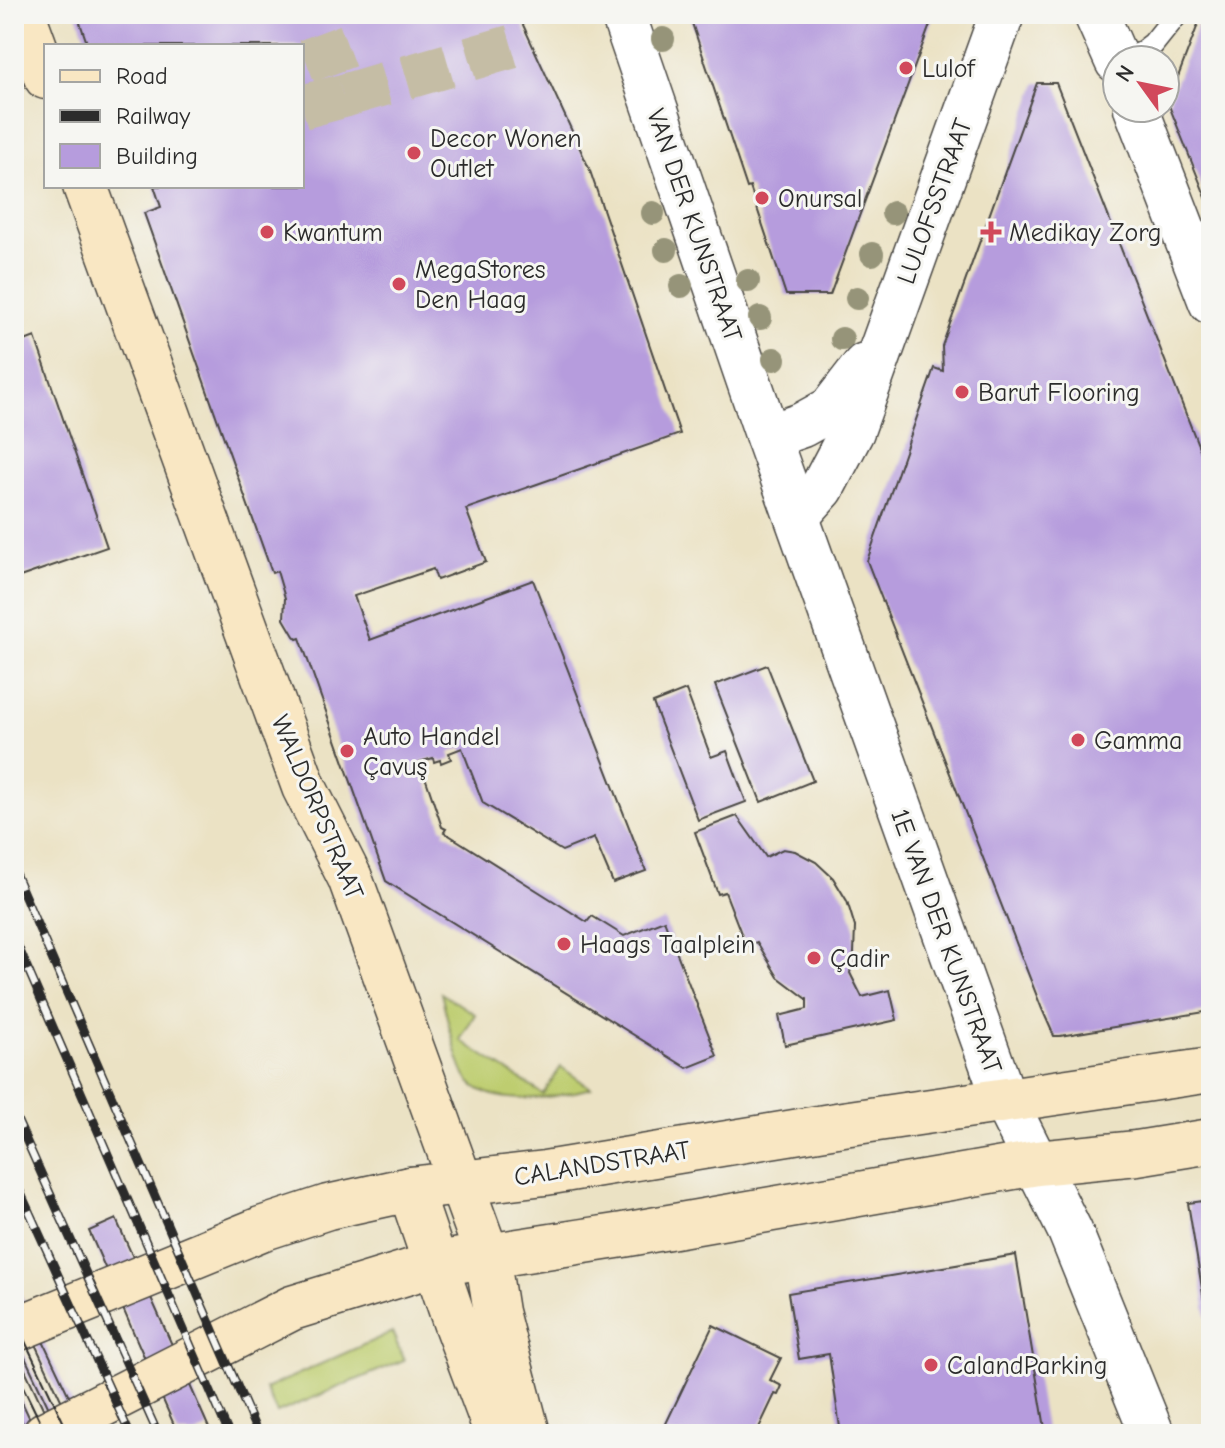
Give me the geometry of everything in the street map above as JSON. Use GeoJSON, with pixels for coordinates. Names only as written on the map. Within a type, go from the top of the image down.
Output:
{"type":"FeatureCollection","features":[{"type":"Feature","properties":{"kind":"main road"},"geometry":{"type":"LineString","coordinates":[[23,14],[44,72]]}},
{"type":"Feature","properties":{"kind":"main road","name":"WALDORPSTRAAT"},"geometry":{"type":"LineString","coordinates":[[86,188],[304,787],[350,878],[487,1255],[496,1312],[528,1434]]}},
{"type":"Feature","properties":{"kind":"main road","name":"CALANDSTRAAT"},"geometry":{"type":"LineString","coordinates":[[14,1330],[261,1229],[328,1207],[410,1189],[460,1184],[1211,1070]]}},
{"type":"Feature","properties":{"kind":"main road"},"geometry":{"type":"LineString","coordinates":[[45,1434],[292,1308],[435,1264],[609,1238],[1037,1163],[1137,1153],[1211,1141]]}},
{"type":"Feature","properties":{"kind":"main road"},"geometry":{"type":"LineString","coordinates":[[410,1189],[497,1434]]}},
{"type":"Feature","properties":{"kind":"street","name":"VAN DER KUNSTRAAT"},"geometry":{"type":"LineString","coordinates":[[623,14],[768,437]]}},
{"type":"Feature","properties":{"kind":"street","name":"LULOFSSTRAAT"},"geometry":{"type":"LineString","coordinates":[[797,516],[822,488],[852,431],[1002,14]]}},
{"type":"Feature","properties":{"kind":"street"},"geometry":{"type":"LineString","coordinates":[[1096,14],[1109,44]]}},
{"type":"Feature","properties":{"kind":"street"},"geometry":{"type":"LineString","coordinates":[[1142,124],[1211,302]]}},
{"type":"Feature","properties":{"kind":"street","name":"LULOFSSTRAAT"},"geometry":{"type":"LineString","coordinates":[[768,437],[802,425],[831,409],[882,344]]}},
{"type":"Feature","properties":{"kind":"street","name":"1E VAN DER KUNSTRAAT"},"geometry":{"type":"LineString","coordinates":[[768,437],[1005,1101],[1070,1231],[1152,1434]]}},
{"type":"Feature","properties":{"kind":"lane"},"geometry":{"type":"LineString","coordinates":[[1151,44],[1177,14]]}},
{"type":"Feature","properties":{"kind":"green space"},"geometry":{"type":"Polygon","coordinates":[[[441,993],[475,1014],[460,1040],[543,1094],[561,1067],[591,1088],[524,1099],[507,1098],[476,1088],[463,1070],[441,993]]]}},
{"type":"Feature","properties":{"kind":"green space"},"geometry":{"type":"Polygon","coordinates":[[[392,1332],[404,1360],[277,1413],[265,1389],[392,1332]]]}},
{"type":"Feature","properties":{"kind":"building","name":"MegaStores Den Haag"},"geometry":{"type":"Polygon","coordinates":[[[77,14],[518,14],[589,168],[680,434],[466,509],[486,562],[437,580],[433,569],[354,596],[370,640],[533,580],[646,871],[613,883],[594,838],[562,851],[483,803],[462,748],[449,753],[451,759],[441,763],[440,760],[434,762],[433,758],[420,762],[442,827],[446,829],[444,832],[587,922],[592,916],[624,936],[664,920],[717,1056],[687,1068],[386,881],[300,638],[294,636],[284,619],[285,598],[277,571],[272,573],[144,213],[161,207],[155,188],[304,188],[304,44],[87,44],[77,14]]]}},
{"type":"Feature","properties":{"kind":"building"},"geometry":{"type":"Polygon","coordinates":[[[689,14],[934,14],[830,295],[786,295],[689,14]]]}},
{"type":"Feature","properties":{"kind":"building"},"geometry":{"type":"Polygon","coordinates":[[[1202,14],[1211,14],[1211,210],[1176,124],[1181,124],[1181,69],[1202,14]]]}},
{"type":"Feature","properties":{"kind":"building"},"geometry":{"type":"Polygon","coordinates":[[[1037,83],[1056,83],[1211,478],[1211,1011],[1060,1036],[1054,1036],[1042,1009],[867,561],[934,368],[943,371],[942,346],[1037,83]]]}},
{"type":"Feature","properties":{"kind":"building"},"geometry":{"type":"Polygon","coordinates":[[[35,337],[107,547],[14,579],[14,345],[35,337]]]}},
{"type":"Feature","properties":{"kind":"building"},"geometry":{"type":"Polygon","coordinates":[[[767,665],[813,781],[761,802],[715,685],[767,665]]]}},
{"type":"Feature","properties":{"kind":"building"},"geometry":{"type":"Polygon","coordinates":[[[686,690],[711,757],[727,751],[746,802],[698,820],[653,703],[686,690]]]}},
{"type":"Feature","properties":{"kind":"building"},"geometry":{"type":"Polygon","coordinates":[[[737,816],[766,857],[783,849],[795,851],[816,862],[833,878],[847,901],[855,927],[850,973],[862,997],[890,990],[897,1020],[785,1045],[779,1016],[807,1009],[807,999],[778,977],[757,942],[746,946],[725,892],[718,894],[695,832],[737,816]]]}},
{"type":"Feature","properties":{"kind":"building"},"geometry":{"type":"Polygon","coordinates":[[[1211,1200],[1211,1331],[1209,1331],[1188,1203],[1211,1200]]]}},
{"type":"Feature","properties":{"kind":"building"},"geometry":{"type":"Polygon","coordinates":[[[116,1219],[209,1428],[196,1434],[178,1434],[89,1231],[116,1219]]]}},
{"type":"Feature","properties":{"kind":"building"},"geometry":{"type":"Polygon","coordinates":[[[1016,1255],[1046,1434],[841,1434],[829,1354],[799,1359],[788,1293],[1016,1255]]]}},
{"type":"Feature","properties":{"kind":"building"},"geometry":{"type":"Polygon","coordinates":[[[14,1280],[87,1434],[77,1434],[14,1299],[14,1280]]]}},
{"type":"Feature","properties":{"kind":"building"},"geometry":{"type":"Polygon","coordinates":[[[713,1325],[781,1358],[770,1380],[782,1386],[778,1395],[775,1394],[756,1434],[661,1434],[713,1325]]]}},
{"type":"Feature","properties":{"kind":"building"},"geometry":{"type":"Polygon","coordinates":[[[14,1334],[61,1434],[55,1434],[14,1346],[14,1334]]]}},
{"type":"Feature","properties":{"kind":"building"},"geometry":{"type":"Polygon","coordinates":[[[14,1385],[37,1434],[28,1434],[14,1405],[14,1385]]]}},
{"type":"Feature","properties":{"kind":"tunnel"},"geometry":{"type":"LineString","coordinates":[[304,106],[343,96],[312,14]]}},
{"type":"Feature","properties":{"kind":"tunnel"},"geometry":{"type":"LineString","coordinates":[[343,96],[531,41]]}},
{"type":"Feature","properties":{"kind":"tram line"},"geometry":{"type":"LineString","coordinates":[[14,1318],[69,1434]]}},
{"type":"Feature","properties":{"kind":"tram line"},"geometry":{"type":"LineString","coordinates":[[14,1368],[46,1434]]}},
{"type":"Feature","properties":{"kind":"railway"},"geometry":{"type":"LineString","coordinates":[[14,871],[258,1434]]}},
{"type":"Feature","properties":{"kind":"railway"},"geometry":{"type":"LineString","coordinates":[[14,937],[229,1434]]}},
{"type":"Feature","properties":{"kind":"railway"},"geometry":{"type":"LineString","coordinates":[[14,1113],[158,1434]]}},
{"type":"Feature","properties":{"kind":"railway"},"geometry":{"type":"LineString","coordinates":[[14,1178],[130,1434]]}},
{"type":"Feature","properties":{"kind":"place","name":"Lulof"},"geometry":{"type":"Point","coordinates":[906,68]}},
{"type":"Feature","properties":{"kind":"place","name":"Decor Wonen Outlet"},"geometry":{"type":"Point","coordinates":[414,153]}},
{"type":"Feature","properties":{"kind":"place","name":"Onursal"},"geometry":{"type":"Point","coordinates":[762,198]}},
{"type":"Feature","properties":{"kind":"place","name":"Kwantum"},"geometry":{"type":"Point","coordinates":[267,232]}},
{"type":"Feature","properties":{"kind":"place","name":"Medikay Zorg"},"geometry":{"type":"Point","coordinates":[991,232]}},
{"type":"Feature","properties":{"kind":"place","name":"MegaStores Den Haag"},"geometry":{"type":"Point","coordinates":[399,284]}},
{"type":"Feature","properties":{"kind":"place","name":"Barut Flooring"},"geometry":{"type":"Point","coordinates":[962,392]}},
{"type":"Feature","properties":{"kind":"place","name":"Gamma"},"geometry":{"type":"Point","coordinates":[1078,740]}},
{"type":"Feature","properties":{"kind":"place","name":"Auto Handel Çavuş"},"geometry":{"type":"Point","coordinates":[347,751]}},
{"type":"Feature","properties":{"kind":"place","name":"Haags Taalplein"},"geometry":{"type":"Point","coordinates":[564,944]}},
{"type":"Feature","properties":{"kind":"place","name":"Çadir"},"geometry":{"type":"Point","coordinates":[814,958]}},
{"type":"Feature","properties":{"kind":"place","name":"CalandParking"},"geometry":{"type":"Point","coordinates":[931,1365]}}]}
